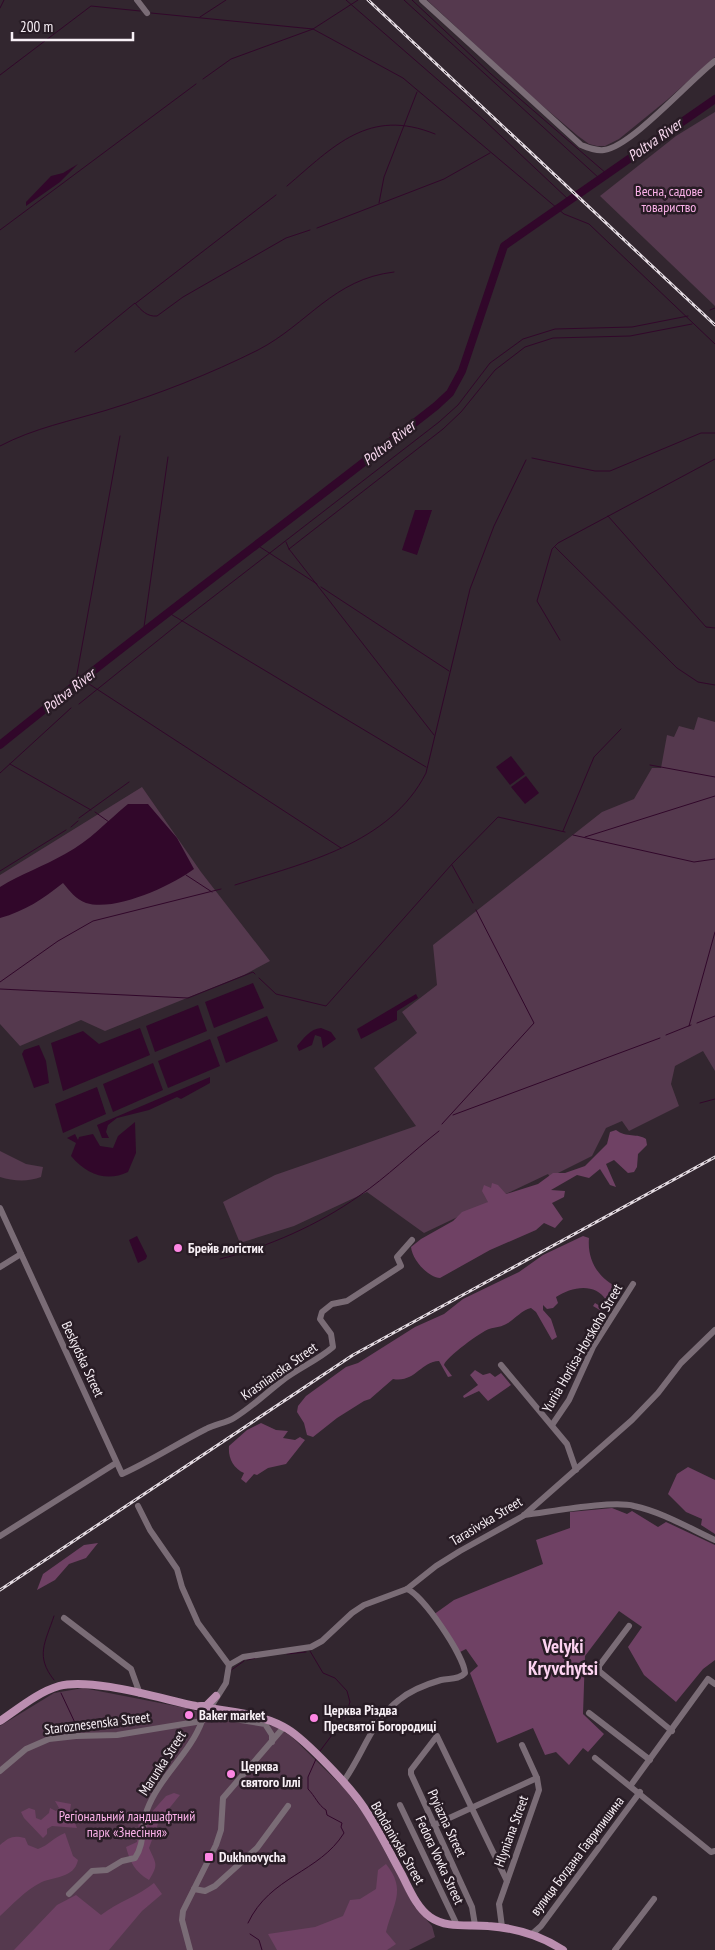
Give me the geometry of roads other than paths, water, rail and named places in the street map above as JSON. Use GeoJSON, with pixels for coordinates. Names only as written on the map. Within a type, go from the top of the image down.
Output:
{"type":"FeatureCollection","features":[{"type":"Feature","properties":{"kind":"main road","name":"Bohdanivska Street"},"geometry":{"type":"LineString","coordinates":[[0,1720],[40,1695],[59,1686],[77,1684],[93,1685],[221,1710],[264,1719],[284,1727],[297,1736],[343,1782],[372,1820],[422,1909],[439,1922],[457,1926],[502,1927],[532,1934],[563,1950]]}},
{"type":"Feature","properties":{"kind":"main road"},"geometry":{"type":"LineString","coordinates":[[205,1707],[216,1696]]}},
{"type":"Feature","properties":{"kind":"main road"},"geometry":{"type":"LineString","coordinates":[[216,1696],[216,1705],[221,1710]]}},
{"type":"Feature","properties":{"kind":"street"},"geometry":{"type":"LineString","coordinates":[[137,0],[147,13]]}},
{"type":"Feature","properties":{"kind":"street"},"geometry":{"type":"LineString","coordinates":[[422,0],[581,145],[593,150],[605,150],[618,145],[646,123],[715,61]]}},
{"type":"Feature","properties":{"kind":"street","name":"Beskydska Street"},"geometry":{"type":"LineString","coordinates":[[0,1208],[122,1474]]}},
{"type":"Feature","properties":{"kind":"street","name":"Krasnianska Street"},"geometry":{"type":"LineString","coordinates":[[122,1474],[144,1464],[167,1449],[188,1440],[207,1428],[232,1419],[258,1402],[283,1380],[323,1356],[333,1347],[331,1334],[320,1319],[322,1312],[332,1304],[347,1301],[401,1266],[397,1257],[412,1240]]}},
{"type":"Feature","properties":{"kind":"street"},"geometry":{"type":"LineString","coordinates":[[0,1267],[22,1254]]}},
{"type":"Feature","properties":{"kind":"street","name":"Yuriia Horlisa-Horskoho Street"},"geometry":{"type":"LineString","coordinates":[[552,1425],[569,1400],[593,1347],[633,1284]]}},
{"type":"Feature","properties":{"kind":"street","name":"Tarasivska Street"},"geometry":{"type":"LineString","coordinates":[[229,1665],[243,1656],[311,1646],[322,1641],[352,1613],[364,1605],[407,1589],[436,1566],[523,1516],[642,1410],[676,1369],[715,1330]]}},
{"type":"Feature","properties":{"kind":"street","name":"Yuriia Horlisa-Horskoho Street"},"geometry":{"type":"LineString","coordinates":[[501,1365],[521,1392],[567,1444],[576,1470]]}},
{"type":"Feature","properties":{"kind":"street"},"geometry":{"type":"LineString","coordinates":[[0,1536],[116,1463]]}},
{"type":"Feature","properties":{"kind":"street"},"geometry":{"type":"LineString","coordinates":[[523,1516],[609,1505],[633,1505],[674,1520],[715,1540]]}},
{"type":"Feature","properties":{"kind":"street"},"geometry":{"type":"LineString","coordinates":[[138,1506],[150,1530],[177,1569],[198,1623],[229,1665],[226,1683],[216,1696]]}},
{"type":"Feature","properties":{"kind":"street"},"geometry":{"type":"LineString","coordinates":[[343,1782],[369,1736],[394,1704],[442,1680],[461,1677],[465,1672],[450,1641],[429,1610],[413,1592],[407,1589]]}},
{"type":"Feature","properties":{"kind":"street"},"geometry":{"type":"LineString","coordinates":[[64,1618],[131,1669],[140,1694]]}},
{"type":"Feature","properties":{"kind":"street"},"geometry":{"type":"LineString","coordinates":[[629,1626],[598,1666],[599,1671],[672,1731]]}},
{"type":"Feature","properties":{"kind":"street"},"geometry":{"type":"LineString","coordinates":[[631,1785],[708,1679],[715,1684]]}},
{"type":"Feature","properties":{"kind":"street"},"geometry":{"type":"LineString","coordinates":[[202,1721],[205,1707],[216,1716],[265,1724],[272,1735],[272,1743]]}},
{"type":"Feature","properties":{"kind":"street"},"geometry":{"type":"LineString","coordinates":[[589,1713],[650,1760]]}},
{"type":"Feature","properties":{"kind":"street","name":"Staroznesenska Street"},"geometry":{"type":"LineString","coordinates":[[0,1771],[26,1749],[49,1739],[117,1735],[202,1721]]}},
{"type":"Feature","properties":{"kind":"street","name":"Marunka Street"},"geometry":{"type":"LineString","coordinates":[[69,1894],[92,1871],[107,1870],[122,1861],[135,1858],[140,1851],[147,1811],[151,1802],[162,1782],[198,1732],[202,1721]]}},
{"type":"Feature","properties":{"kind":"street"},"geometry":{"type":"LineString","coordinates":[[190,1950],[182,1915],[216,1846],[221,1830],[224,1798],[284,1727]]}},
{"type":"Feature","properties":{"kind":"street","name":"Pryiazna Street"},"geometry":{"type":"LineString","coordinates":[[470,1808],[438,1736],[434,1737],[411,1770],[411,1774],[472,1907],[475,1925]]}},
{"type":"Feature","properties":{"kind":"street","name":"Hlyniana Street"},"geometry":{"type":"LineString","coordinates":[[502,1927],[499,1904],[539,1790],[537,1778],[522,1745]]}},
{"type":"Feature","properties":{"kind":"street","name":"вулиця Богдана Гаврилишина"},"geometry":{"type":"LineString","coordinates":[[595,1758],[640,1792],[711,1852],[715,1851]]}},
{"type":"Feature","properties":{"kind":"street"},"geometry":{"type":"LineString","coordinates":[[434,1825],[537,1778]]}},
{"type":"Feature","properties":{"kind":"street","name":"вулиця Богдана Гаврилишина"},"geometry":{"type":"LineString","coordinates":[[532,1934],[541,1926],[640,1792]]}},
{"type":"Feature","properties":{"kind":"street","name":"Fedora Vovka Street"},"geometry":{"type":"LineString","coordinates":[[400,1805],[457,1926]]}},
{"type":"Feature","properties":{"kind":"street"},"geometry":{"type":"LineString","coordinates":[[194,1889],[205,1891],[215,1886],[257,1848],[288,1806]]}},
{"type":"Feature","properties":{"kind":"street"},"geometry":{"type":"LineString","coordinates":[[470,1808],[507,1882]]}},
{"type":"Feature","properties":{"kind":"street"},"geometry":{"type":"LineString","coordinates":[[615,1950],[654,1899]]}},
{"type":"Feature","properties":{"kind":"waterway"},"geometry":{"type":"LineString","coordinates":[[0,8],[4,0]]}},
{"type":"Feature","properties":{"kind":"waterway"},"geometry":{"type":"LineString","coordinates":[[200,17],[226,0]]}},
{"type":"Feature","properties":{"kind":"waterway"},"geometry":{"type":"LineString","coordinates":[[346,0],[484,120],[569,200]]}},
{"type":"Feature","properties":{"kind":"waterway"},"geometry":{"type":"LineString","coordinates":[[151,13],[313,29],[358,0]]}},
{"type":"Feature","properties":{"kind":"waterway"},"geometry":{"type":"LineString","coordinates":[[404,0],[600,179]]}},
{"type":"Feature","properties":{"kind":"waterway"},"geometry":{"type":"LineString","coordinates":[[412,0],[491,74],[607,174]]}},
{"type":"Feature","properties":{"kind":"waterway"},"geometry":{"type":"LineString","coordinates":[[0,75],[91,6],[140,11]]}},
{"type":"Feature","properties":{"kind":"waterway"},"geometry":{"type":"LineString","coordinates":[[203,79],[231,59],[313,29],[403,78],[564,214],[589,224],[715,344]]}},
{"type":"Feature","properties":{"kind":"waterway"},"geometry":{"type":"LineString","coordinates":[[0,230],[196,84]]}},
{"type":"Feature","properties":{"kind":"waterway"},"geometry":{"type":"LineString","coordinates":[[379,203],[384,177],[417,92]]}},
{"type":"Feature","properties":{"kind":"waterway","name":"Poltva River"},"geometry":{"type":"LineString","coordinates":[[0,745],[108,659],[436,406],[450,393],[462,371],[504,246],[715,99]]}},
{"type":"Feature","properties":{"kind":"waterway"},"geometry":{"type":"LineString","coordinates":[[287,186],[337,145],[354,135],[372,128],[391,125],[412,127],[435,134]]}},
{"type":"Feature","properties":{"kind":"waterway"},"geometry":{"type":"LineString","coordinates":[[317,228],[444,179],[490,153]]}},
{"type":"Feature","properties":{"kind":"waterway"},"geometry":{"type":"LineString","coordinates":[[136,303],[276,195]]}},
{"type":"Feature","properties":{"kind":"waterway"},"geometry":{"type":"LineString","coordinates":[[75,352],[135,303],[147,314],[157,316],[183,297],[286,238],[310,230]]}},
{"type":"Feature","properties":{"kind":"waterway"},"geometry":{"type":"LineString","coordinates":[[0,446],[39,430],[146,397],[221,367],[258,350],[276,339],[337,293],[354,283],[373,276],[394,272]]}},
{"type":"Feature","properties":{"kind":"waterway"},"geometry":{"type":"LineString","coordinates":[[710,310],[715,308]]}},
{"type":"Feature","properties":{"kind":"waterway"},"geometry":{"type":"LineString","coordinates":[[79,704],[182,621],[439,422],[458,405],[490,363],[523,339],[555,329],[632,327],[688,316]]}},
{"type":"Feature","properties":{"kind":"waterway"},"geometry":{"type":"LineString","coordinates":[[289,549],[443,429],[461,412],[495,370],[525,347],[553,338],[630,336],[692,324]]}},
{"type":"Feature","properties":{"kind":"waterway"},"geometry":{"type":"LineString","coordinates":[[532,458],[595,471],[610,471],[701,433],[715,433]]}},
{"type":"Feature","properties":{"kind":"waterway"},"geometry":{"type":"LineString","coordinates":[[75,685],[120,436]]}},
{"type":"Feature","properties":{"kind":"waterway"},"geometry":{"type":"LineString","coordinates":[[143,634],[168,457]]}},
{"type":"Feature","properties":{"kind":"waterway"},"geometry":{"type":"LineString","coordinates":[[560,640],[537,601],[552,549],[558,543],[715,459]]}},
{"type":"Feature","properties":{"kind":"waterway"},"geometry":{"type":"LineString","coordinates":[[235,885],[316,859],[343,847],[368,834],[391,817],[410,797],[426,773],[470,589],[494,526],[526,460]]}},
{"type":"Feature","properties":{"kind":"waterway"},"geometry":{"type":"LineString","coordinates":[[608,516],[706,627],[715,628]]}},
{"type":"Feature","properties":{"kind":"waterway"},"geometry":{"type":"LineString","coordinates":[[286,542],[289,549],[434,735]]}},
{"type":"Feature","properties":{"kind":"waterway"},"geometry":{"type":"LineString","coordinates":[[257,545],[317,584]]}},
{"type":"Feature","properties":{"kind":"waterway"},"geometry":{"type":"LineString","coordinates":[[555,547],[677,668],[698,682],[715,685]]}},
{"type":"Feature","properties":{"kind":"waterway"},"geometry":{"type":"LineString","coordinates":[[321,587],[449,671]]}},
{"type":"Feature","properties":{"kind":"waterway"},"geometry":{"type":"LineString","coordinates":[[169,613],[426,767]]}},
{"type":"Feature","properties":{"kind":"waterway"},"geometry":{"type":"LineString","coordinates":[[86,682],[341,848]]}},
{"type":"Feature","properties":{"kind":"waterway"},"geometry":{"type":"LineString","coordinates":[[0,773],[71,708]]}},
{"type":"Feature","properties":{"kind":"waterway"},"geometry":{"type":"LineString","coordinates":[[563,831],[594,757],[621,729]]}},
{"type":"Feature","properties":{"kind":"waterway"},"geometry":{"type":"LineString","coordinates":[[10,764],[91,810]]}},
{"type":"Feature","properties":{"kind":"waterway"},"geometry":{"type":"LineString","coordinates":[[650,765],[715,777]]}},
{"type":"Feature","properties":{"kind":"waterway"},"geometry":{"type":"LineString","coordinates":[[79,818],[129,782]]}},
{"type":"Feature","properties":{"kind":"waterway"},"geometry":{"type":"LineString","coordinates":[[585,837],[715,796]]}},
{"type":"Feature","properties":{"kind":"waterway"},"geometry":{"type":"LineString","coordinates":[[95,812],[109,822]]}},
{"type":"Feature","properties":{"kind":"waterway"},"geometry":{"type":"LineString","coordinates":[[259,978],[276,994],[326,1006],[452,864],[498,817],[565,832]]}},
{"type":"Feature","properties":{"kind":"waterway"},"geometry":{"type":"LineString","coordinates":[[71,827],[78,821]]}},
{"type":"Feature","properties":{"kind":"waterway"},"geometry":{"type":"LineString","coordinates":[[0,871],[66,830]]}},
{"type":"Feature","properties":{"kind":"waterway"},"geometry":{"type":"LineString","coordinates":[[573,835],[694,862],[715,859]]}},
{"type":"Feature","properties":{"kind":"waterway"},"geometry":{"type":"LineString","coordinates":[[452,865],[473,903]]}},
{"type":"Feature","properties":{"kind":"waterway"},"geometry":{"type":"LineString","coordinates":[[186,875],[212,892]]}},
{"type":"Feature","properties":{"kind":"waterway"},"geometry":{"type":"LineString","coordinates":[[0,982],[58,941],[93,921],[221,889]]}},
{"type":"Feature","properties":{"kind":"waterway"},"geometry":{"type":"LineString","coordinates":[[442,1124],[534,1023],[476,910]]}},
{"type":"Feature","properties":{"kind":"waterway"},"geometry":{"type":"LineString","coordinates":[[689,1026],[715,932]]}},
{"type":"Feature","properties":{"kind":"waterway"},"geometry":{"type":"LineString","coordinates":[[0,989],[188,998],[253,972],[255,974]]}},
{"type":"Feature","properties":{"kind":"waterway"},"geometry":{"type":"LineString","coordinates":[[697,1023],[715,1016]]}},
{"type":"Feature","properties":{"kind":"waterway"},"geometry":{"type":"LineString","coordinates":[[666,1035],[691,1025]]}},
{"type":"Feature","properties":{"kind":"waterway"},"geometry":{"type":"LineString","coordinates":[[453,1115],[660,1038]]}},
{"type":"Feature","properties":{"kind":"waterway"},"geometry":{"type":"LineString","coordinates":[[700,1103],[715,1099]]}},
{"type":"Feature","properties":{"kind":"waterway"},"geometry":{"type":"LineString","coordinates":[[220,1259],[292,1234],[343,1207],[369,1189],[439,1131]]}},
{"type":"Feature","properties":{"kind":"waterway"},"geometry":{"type":"LineString","coordinates":[[54,1616],[45,1642],[43,1656],[48,1671],[54,1680]]}},
{"type":"Feature","properties":{"kind":"waterway"},"geometry":{"type":"LineString","coordinates":[[310,1651],[323,1673],[335,1678],[347,1691],[350,1702],[344,1719]]}},
{"type":"Feature","properties":{"kind":"waterway"},"geometry":{"type":"LineString","coordinates":[[287,1654],[306,1652]]}},
{"type":"Feature","properties":{"kind":"waterway"},"geometry":{"type":"LineString","coordinates":[[247,1660],[256,1658]]}},
{"type":"Feature","properties":{"kind":"waterway"},"geometry":{"type":"LineString","coordinates":[[230,1671],[244,1661]]}},
{"type":"Feature","properties":{"kind":"waterway"},"geometry":{"type":"LineString","coordinates":[[61,1693],[77,1727]]}},
{"type":"Feature","properties":{"kind":"waterway"},"geometry":{"type":"LineString","coordinates":[[320,1751],[341,1723]]}},
{"type":"Feature","properties":{"kind":"waterway"},"geometry":{"type":"LineString","coordinates":[[248,1923],[257,1907],[269,1895],[281,1884],[322,1857],[344,1833],[341,1827],[342,1823],[327,1815],[326,1810],[308,1789],[308,1777],[316,1759]]}},
{"type":"Feature","properties":{"kind":"waterway"},"geometry":{"type":"LineString","coordinates":[[250,1934],[259,1940],[262,1950]]}},
{"type":"Feature","properties":{"kind":"railway"},"geometry":{"type":"LineString","coordinates":[[368,0],[715,325]]}},
{"type":"Feature","properties":{"kind":"railway"},"geometry":{"type":"LineString","coordinates":[[0,1590],[353,1355],[715,1157]]}},
{"type":"Feature","properties":{"kind":"place","name":"Брейв логістик"},"geometry":{"type":"Point","coordinates":[178,1248]}},
{"type":"Feature","properties":{"kind":"place","name":"Baker market"},"geometry":{"type":"Point","coordinates":[189,1715]}},
{"type":"Feature","properties":{"kind":"place","name":"Церква Різдва Пресвятої Богородиці"},"geometry":{"type":"Point","coordinates":[314,1718]}},
{"type":"Feature","properties":{"kind":"place","name":"Церква святого Іллі"},"geometry":{"type":"Point","coordinates":[231,1774]}},
{"type":"Feature","properties":{"kind":"place","name":"Dukhnovycha"},"geometry":{"type":"Point","coordinates":[209,1857]}},
{"type":"Feature","properties":{"kind":"district","name":"Velyki Kryvchytsi"},"geometry":{"type":"Point","coordinates":[563,1657]}},
{"type":"Feature","properties":{"kind":"park label","name":"Весна, садове товариство"},"geometry":{"type":"Point","coordinates":[669,200]}},
{"type":"Feature","properties":{"kind":"park label","name":"Регіональний ландшафтний парк «Знесіння»"},"geometry":{"type":"Point","coordinates":[127,1824]}}]}
